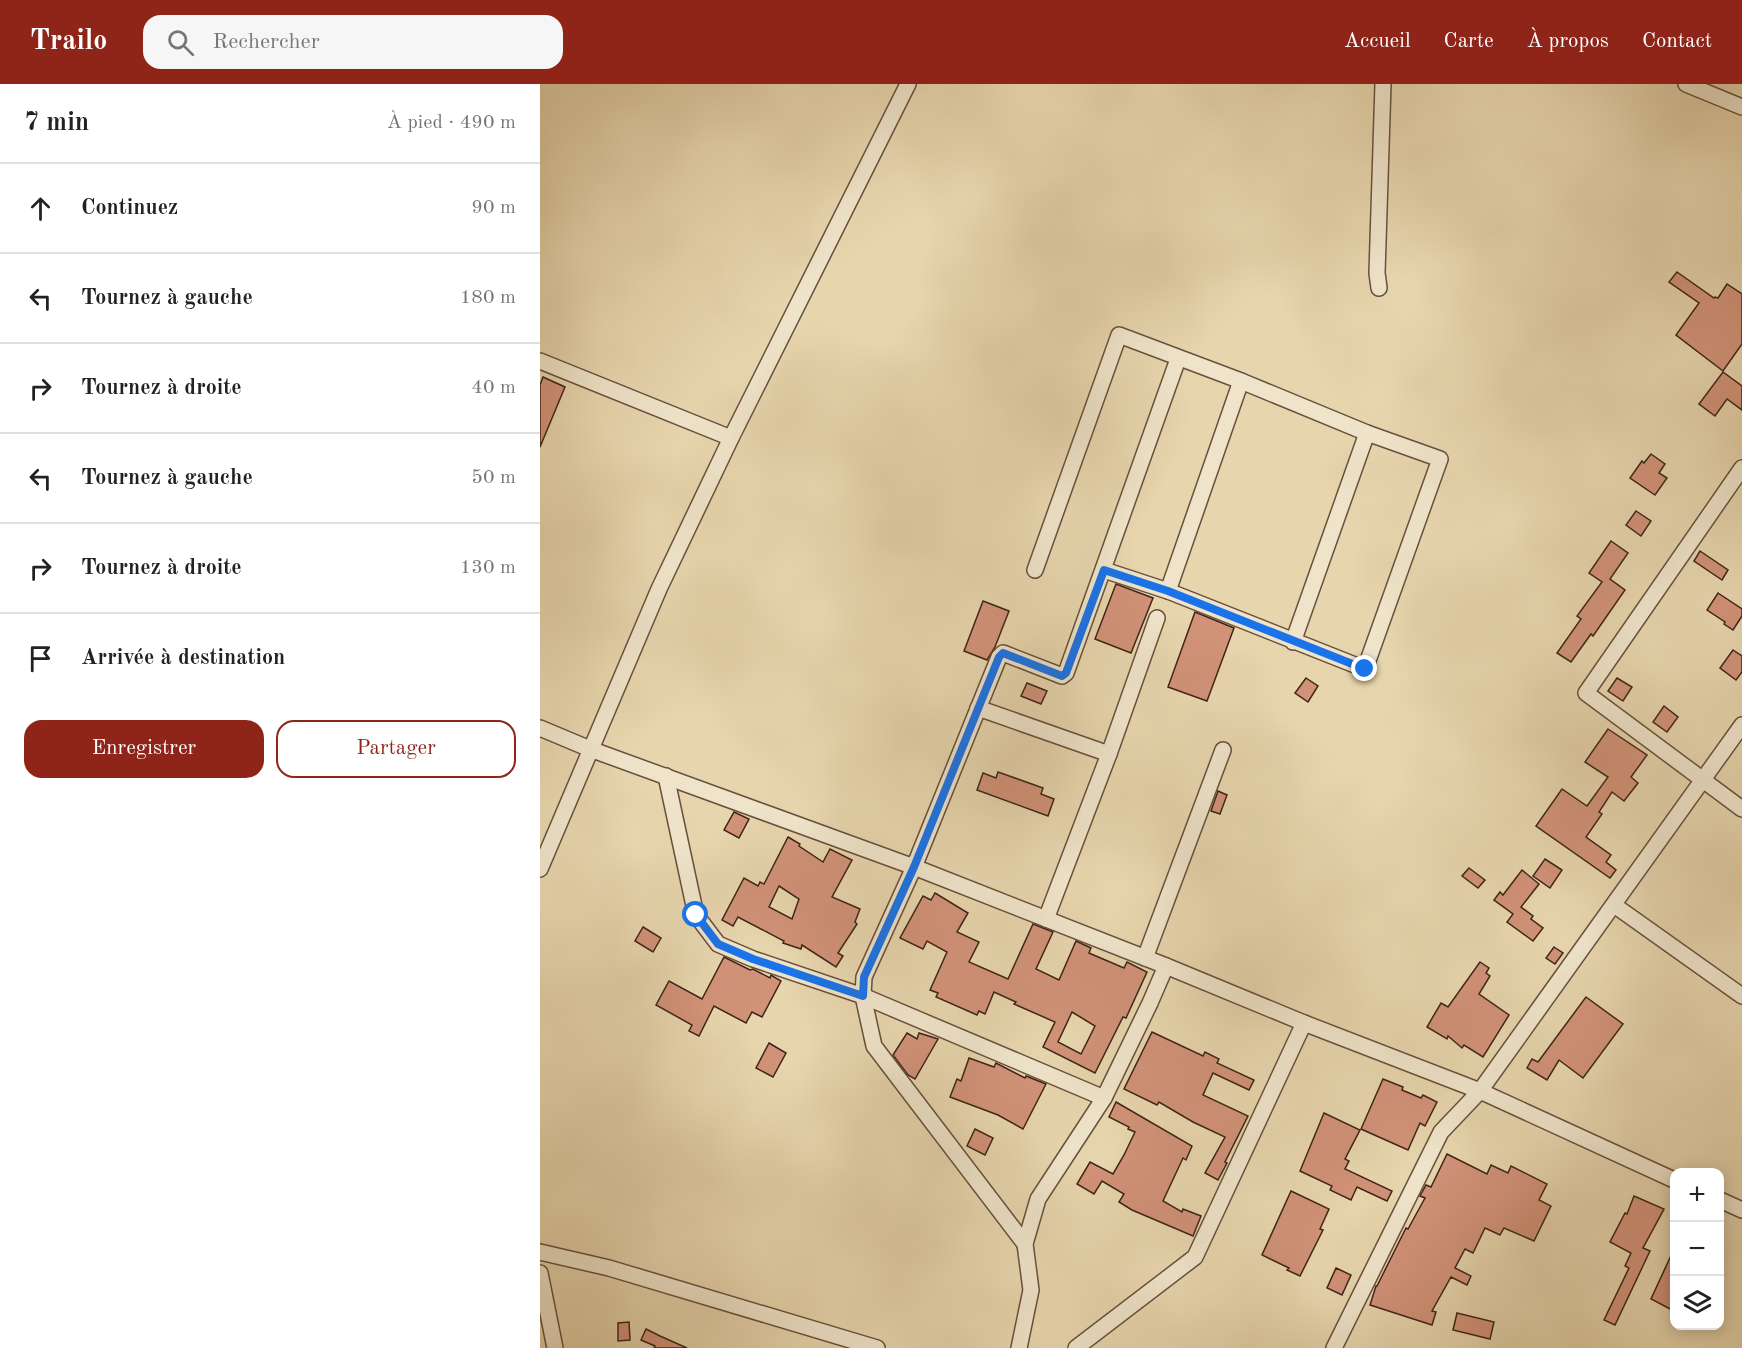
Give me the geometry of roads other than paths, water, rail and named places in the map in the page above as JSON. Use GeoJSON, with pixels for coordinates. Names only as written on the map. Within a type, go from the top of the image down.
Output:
{"type":"FeatureCollection","features":[{"type":"Feature","properties":{"kind":"street"},"geometry":{"type":"LineString","coordinates":[[540,869],[659,589],[731,438],[908,84]]}},
{"type":"Feature","properties":{"kind":"street"},"geometry":{"type":"LineString","coordinates":[[1379,288],[1377,273],[1383,84]]}},
{"type":"Feature","properties":{"kind":"street"},"geometry":{"type":"LineString","coordinates":[[1686,84],[1709,88],[1742,107]]}},
{"type":"Feature","properties":{"kind":"street"},"geometry":{"type":"LineString","coordinates":[[1035,570],[1119,335],[1241,381],[1367,433],[1440,459],[1365,669],[1168,591],[1104,570]]}},
{"type":"Feature","properties":{"kind":"street"},"geometry":{"type":"LineString","coordinates":[[1025,1244],[874,1046],[863,996],[864,977],[914,867],[999,657],[1003,653],[1062,676],[1066,673],[1178,359]]}},
{"type":"Feature","properties":{"kind":"street"},"geometry":{"type":"LineString","coordinates":[[540,361],[731,438]]}},
{"type":"Feature","properties":{"kind":"street"},"geometry":{"type":"LineString","coordinates":[[1168,591],[1241,381]]}},
{"type":"Feature","properties":{"kind":"street"},"geometry":{"type":"LineString","coordinates":[[1293,642],[1367,433]]}},
{"type":"Feature","properties":{"kind":"street"},"geometry":{"type":"LineString","coordinates":[[1742,469],[1586,693],[1742,809]]}},
{"type":"Feature","properties":{"kind":"street"},"geometry":{"type":"LineString","coordinates":[[1046,919],[1109,754],[1157,618]]}},
{"type":"Feature","properties":{"kind":"street"},"geometry":{"type":"LineString","coordinates":[[978,708],[1109,754]]}},
{"type":"Feature","properties":{"kind":"street"},"geometry":{"type":"LineString","coordinates":[[1334,1348],[1440,1132],[1480,1091],[1742,725]]}},
{"type":"Feature","properties":{"kind":"street"},"geometry":{"type":"LineString","coordinates":[[540,728],[590,749],[914,867],[1480,1091],[1670,1178]]}},
{"type":"Feature","properties":{"kind":"street"},"geometry":{"type":"LineString","coordinates":[[1145,958],[1223,750]]}},
{"type":"Feature","properties":{"kind":"street"},"geometry":{"type":"LineString","coordinates":[[666,776],[696,915],[718,944],[753,959],[863,996],[1104,1098]]}},
{"type":"Feature","properties":{"kind":"street"},"geometry":{"type":"LineString","coordinates":[[1614,905],[1742,996]]}},
{"type":"Feature","properties":{"kind":"street"},"geometry":{"type":"LineString","coordinates":[[1019,1348],[1031,1290],[1025,1244],[1038,1199],[1104,1098],[1166,966]]}},
{"type":"Feature","properties":{"kind":"street"},"geometry":{"type":"LineString","coordinates":[[1076,1348],[1195,1257],[1304,1023]]}},
{"type":"Feature","properties":{"kind":"street"},"geometry":{"type":"LineString","coordinates":[[1724,1202],[1742,1210]]}},
{"type":"Feature","properties":{"kind":"street"},"geometry":{"type":"LineString","coordinates":[[540,1252],[609,1268],[877,1348]]}},
{"type":"Feature","properties":{"kind":"street"},"geometry":{"type":"LineString","coordinates":[[540,1273],[555,1348]]}}]}
